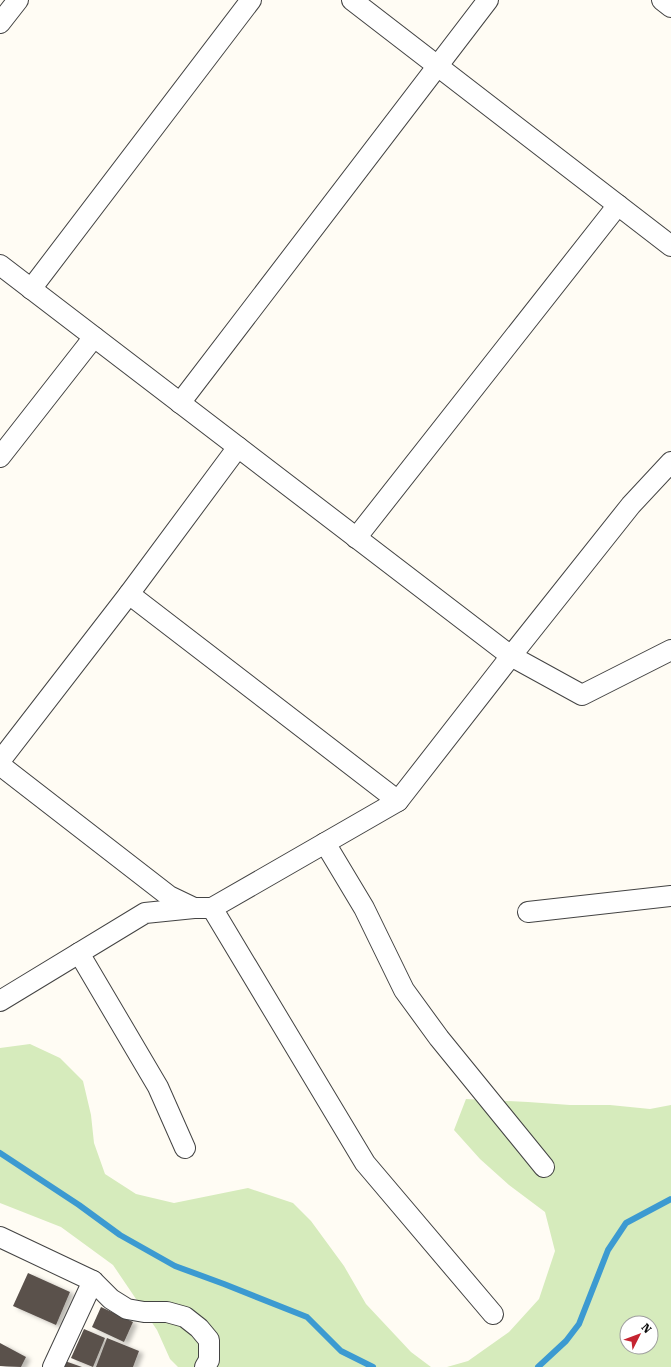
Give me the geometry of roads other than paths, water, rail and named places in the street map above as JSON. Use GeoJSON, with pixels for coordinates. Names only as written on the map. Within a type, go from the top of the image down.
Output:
{"type":"FeatureCollection","features":[{"type":"Feature","properties":{"kind":"street"},"geometry":{"type":"LineString","coordinates":[[0,23],[18,0]]}},
{"type":"Feature","properties":{"kind":"street"},"geometry":{"type":"LineString","coordinates":[[31,289],[251,0]]}},
{"type":"Feature","properties":{"kind":"street"},"geometry":{"type":"LineString","coordinates":[[352,0],[671,246]]}},
{"type":"Feature","properties":{"kind":"street"},"geometry":{"type":"LineString","coordinates":[[180,403],[488,0]]}},
{"type":"Feature","properties":{"kind":"street"},"geometry":{"type":"LineString","coordinates":[[662,0],[671,7]]}},
{"type":"Feature","properties":{"kind":"street"},"geometry":{"type":"LineString","coordinates":[[356,538],[618,205]]}},
{"type":"Feature","properties":{"kind":"street"},"geometry":{"type":"LineString","coordinates":[[0,265],[511,656],[582,695],[671,650]]}},
{"type":"Feature","properties":{"kind":"street"},"geometry":{"type":"LineString","coordinates":[[0,457],[94,337]]}},
{"type":"Feature","properties":{"kind":"street"},"geometry":{"type":"LineString","coordinates":[[0,761],[130,594],[238,447]]}},
{"type":"Feature","properties":{"kind":"street"},"geometry":{"type":"LineString","coordinates":[[0,1001],[145,913],[203,908],[325,843],[398,800],[631,505],[671,462]]}},
{"type":"Feature","properties":{"kind":"street"},"geometry":{"type":"LineString","coordinates":[[130,594],[398,800]]}},
{"type":"Feature","properties":{"kind":"street"},"geometry":{"type":"LineString","coordinates":[[0,765],[169,896],[203,908],[365,1163],[493,1314]]}},
{"type":"Feature","properties":{"kind":"street"},"geometry":{"type":"LineString","coordinates":[[325,843],[364,908],[404,990],[439,1038],[544,1167]]}},
{"type":"Feature","properties":{"kind":"street"},"geometry":{"type":"LineString","coordinates":[[528,912],[671,896]]}},
{"type":"Feature","properties":{"kind":"street"},"geometry":{"type":"LineString","coordinates":[[79,953],[158,1087],[185,1148]]}},
{"type":"Feature","properties":{"kind":"street"},"geometry":{"type":"LineString","coordinates":[[0,1237],[93,1281],[111,1299],[127,1309],[144,1312],[166,1312],[185,1317],[199,1328],[209,1340],[209,1360],[205,1367]]}},
{"type":"Feature","properties":{"kind":"street"},"geometry":{"type":"LineString","coordinates":[[53,1367],[93,1281]]}},
{"type":"Feature","properties":{"kind":"waterway"},"geometry":{"type":"LineString","coordinates":[[0,1153],[79,1205],[120,1235],[175,1266],[307,1317],[341,1351],[373,1367]]}},
{"type":"Feature","properties":{"kind":"waterway"},"geometry":{"type":"LineString","coordinates":[[538,1367],[566,1341],[579,1324],[608,1250],[626,1223],[671,1199]]}}]}
